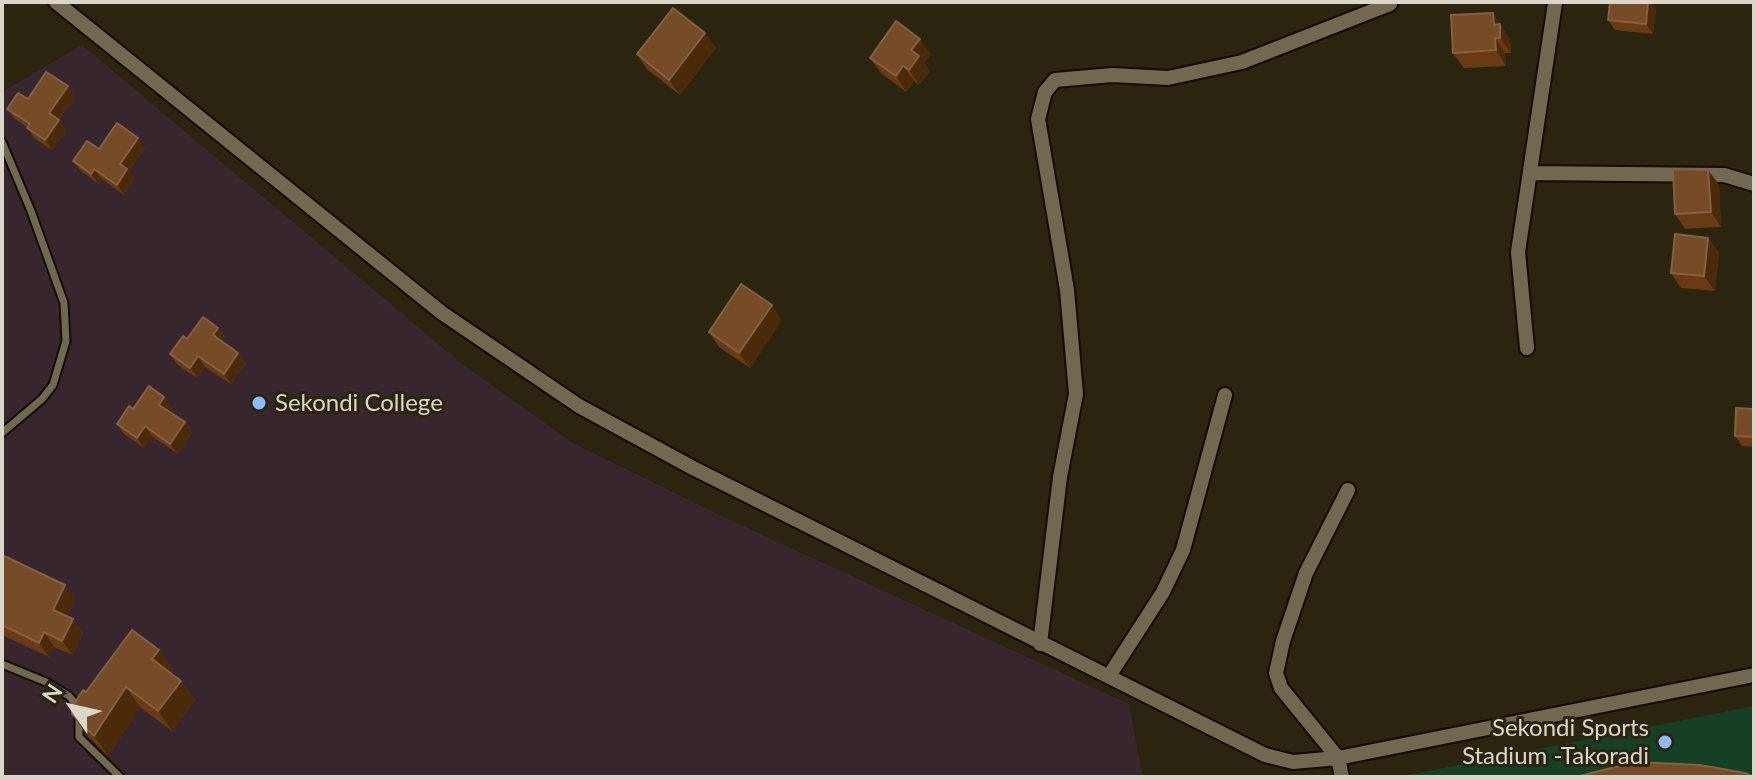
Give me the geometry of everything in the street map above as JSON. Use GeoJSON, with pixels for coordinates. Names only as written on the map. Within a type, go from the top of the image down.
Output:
{"type":"FeatureCollection","features":[{"type":"Feature","properties":{"kind":"street"},"geometry":{"type":"LineString","coordinates":[[56,2],[442,313],[579,406],[693,468],[1265,755],[1293,762],[1338,758],[1754,675]]}},
{"type":"Feature","properties":{"kind":"street"},"geometry":{"type":"LineString","coordinates":[[1527,348],[1518,252],[1555,3]]}},
{"type":"Feature","properties":{"kind":"street"},"geometry":{"type":"LineString","coordinates":[[1040,644],[1060,477],[1076,394],[1067,290],[1038,119],[1045,92],[1055,80],[1112,75],[1168,78],[1242,62],[1390,4]]}},
{"type":"Feature","properties":{"kind":"street"},"geometry":{"type":"LineString","coordinates":[[1530,173],[1724,175],[1754,184]]}},
{"type":"Feature","properties":{"kind":"street"},"geometry":{"type":"LineString","coordinates":[[1109,676],[1163,592],[1183,550],[1225,395]]}},
{"type":"Feature","properties":{"kind":"street"},"geometry":{"type":"LineString","coordinates":[[1342,777],[1338,758],[1281,688],[1276,673],[1283,641],[1306,573],[1348,490]]}},
{"type":"Feature","properties":{"kind":"lane"},"geometry":{"type":"LineString","coordinates":[[2,142],[64,303],[66,341],[53,385],[42,399],[2,433]]}},
{"type":"Feature","properties":{"kind":"lane"},"geometry":{"type":"LineString","coordinates":[[2,664],[46,682],[69,696],[79,708],[79,737],[120,777]]}},
{"type":"Feature","properties":{"kind":"shaded area","name":"Sekondi College"},"geometry":{"type":"Polygon","coordinates":[[[82,45],[461,363],[573,443],[728,519],[1129,704],[1143,777],[2,777],[2,92],[82,45]]]}},
{"type":"Feature","properties":{"kind":"green space","name":"Sekondi Sports Stadium -Takoradi"},"geometry":{"type":"Polygon","coordinates":[[[1754,706],[1754,777],[1398,777],[1754,706]]]}},
{"type":"Feature","properties":{"kind":"building"},"geometry":{"type":"Polygon","coordinates":[[[1610,2],[1648,2],[1646,24],[1608,20],[1610,2]]]}},
{"type":"Feature","properties":{"kind":"building"},"geometry":{"type":"Polygon","coordinates":[[[673,8],[705,33],[669,80],[637,54],[673,8]]]}},
{"type":"Feature","properties":{"kind":"building"},"geometry":{"type":"Polygon","coordinates":[[[1493,13],[1494,25],[1500,24],[1500,38],[1495,38],[1496,50],[1453,53],[1451,15],[1493,13]]]}},
{"type":"Feature","properties":{"kind":"building"},"geometry":{"type":"Polygon","coordinates":[[[896,21],[920,39],[911,50],[919,56],[909,70],[903,66],[896,76],[870,58],[896,21]]]}},
{"type":"Feature","properties":{"kind":"building"},"geometry":{"type":"Polygon","coordinates":[[[46,72],[68,86],[49,113],[59,120],[45,140],[27,128],[30,124],[7,109],[18,93],[28,99],[46,72]]]}},
{"type":"Feature","properties":{"kind":"building"},"geometry":{"type":"Polygon","coordinates":[[[117,123],[138,138],[120,164],[127,169],[117,185],[94,169],[91,174],[73,161],[87,141],[99,149],[117,123]]]}},
{"type":"Feature","properties":{"kind":"building"},"geometry":{"type":"Polygon","coordinates":[[[1673,169],[1708,170],[1711,212],[1675,214],[1673,169]]]}},
{"type":"Feature","properties":{"kind":"building"},"geometry":{"type":"Polygon","coordinates":[[[1675,234],[1708,238],[1704,276],[1671,273],[1675,234]]]}},
{"type":"Feature","properties":{"kind":"building"},"geometry":{"type":"Polygon","coordinates":[[[741,284],[772,305],[739,353],[709,332],[741,284]]]}},
{"type":"Feature","properties":{"kind":"building"},"geometry":{"type":"Polygon","coordinates":[[[203,317],[218,328],[213,335],[238,353],[224,374],[198,356],[190,368],[170,354],[183,336],[187,339],[203,317]]]}},
{"type":"Feature","properties":{"kind":"building"},"geometry":{"type":"Polygon","coordinates":[[[149,386],[164,397],[159,405],[185,422],[170,444],[145,426],[137,438],[117,424],[129,406],[133,409],[149,386]]]}},
{"type":"Feature","properties":{"kind":"building"},"geometry":{"type":"Polygon","coordinates":[[[1736,408],[1754,409],[1754,437],[1735,436],[1736,408]]]}},
{"type":"Feature","properties":{"kind":"building"},"geometry":{"type":"Polygon","coordinates":[[[2,555],[65,585],[53,610],[73,619],[62,641],[44,632],[39,643],[2,625],[2,555]]]}},
{"type":"Feature","properties":{"kind":"building"},"geometry":{"type":"Polygon","coordinates":[[[132,630],[159,650],[152,659],[181,681],[158,711],[126,687],[94,736],[72,714],[72,707],[132,630]]]}},
{"type":"Feature","properties":{"kind":"building"},"geometry":{"type":"Polygon","coordinates":[[[1635,762],[1700,765],[1754,777],[1576,777],[1635,762]]]}},
{"type":"Feature","properties":{"kind":"place","name":"Sekondi College"},"geometry":{"type":"Point","coordinates":[259,403]}},
{"type":"Feature","properties":{"kind":"place","name":"Sekondi Sports Stadium -Takoradi"},"geometry":{"type":"Point","coordinates":[1665,742]}}]}
